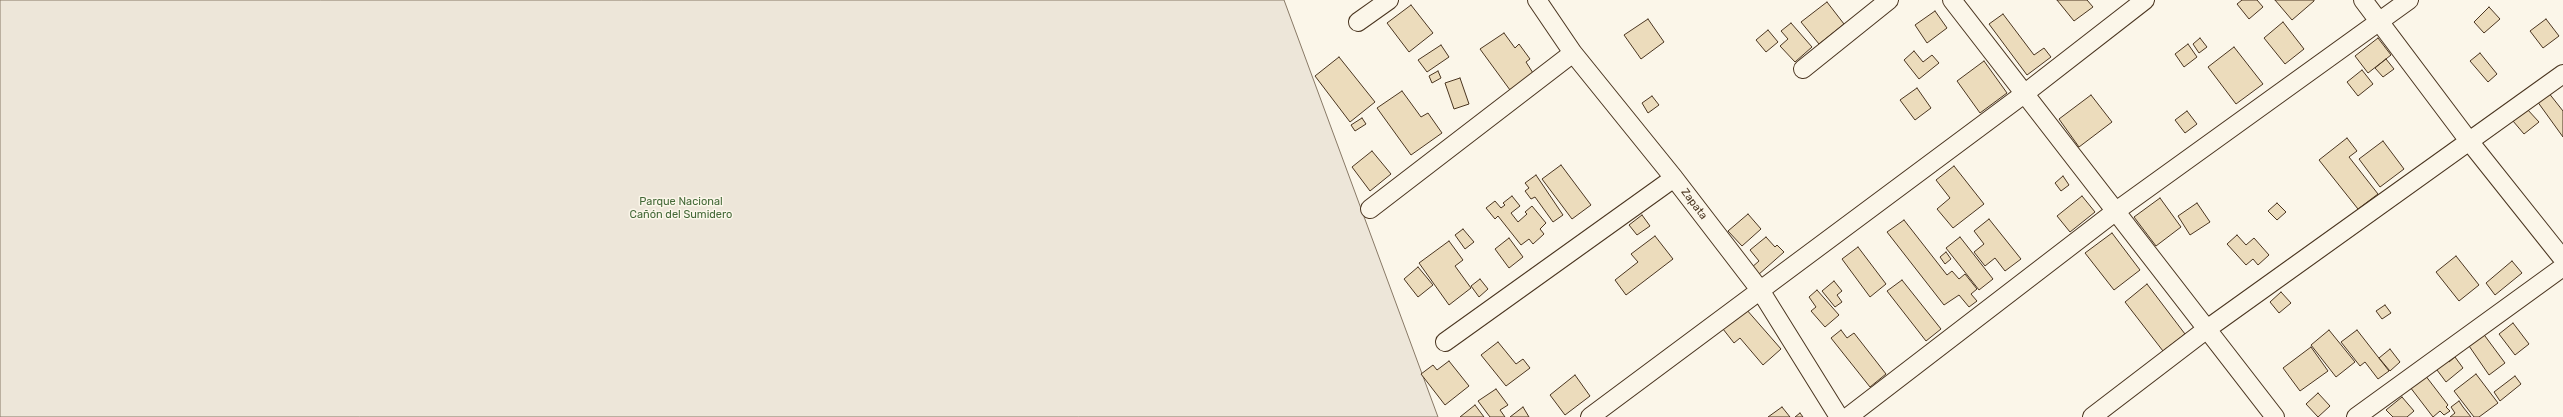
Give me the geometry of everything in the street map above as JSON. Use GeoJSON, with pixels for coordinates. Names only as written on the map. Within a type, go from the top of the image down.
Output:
{"type":"FeatureCollection","features":[{"type":"Feature","properties":{"kind":"street"},"geometry":{"type":"LineString","coordinates":[[1358,22],[1389,0]]}},
{"type":"Feature","properties":{"kind":"street","name":"Zapata"},"geometry":{"type":"LineString","coordinates":[[1537,0],[1573,53],[1674,178],[1760,290],[1839,417]]}},
{"type":"Feature","properties":{"kind":"street"},"geometry":{"type":"LineString","coordinates":[[1803,69],[1889,0]]}},
{"type":"Feature","properties":{"kind":"street"},"geometry":{"type":"LineString","coordinates":[[1952,0],[2275,417]]}},
{"type":"Feature","properties":{"kind":"street"},"geometry":{"type":"LineString","coordinates":[[1590,417],[2024,94],[2146,0]]}},
{"type":"Feature","properties":{"kind":"street"},"geometry":{"type":"LineString","coordinates":[[2363,0],[2469,141],[2563,259]]}},
{"type":"Feature","properties":{"kind":"street"},"geometry":{"type":"LineString","coordinates":[[1848,417],[2116,211],[2409,0]]}},
{"type":"Feature","properties":{"kind":"street"},"geometry":{"type":"LineString","coordinates":[[1370,209],[1573,53]]}},
{"type":"Feature","properties":{"kind":"street"},"geometry":{"type":"LineString","coordinates":[[2092,417],[2207,329],[2563,74]]}},
{"type":"Feature","properties":{"kind":"street"},"geometry":{"type":"LineString","coordinates":[[1445,342],[1674,178]]}},
{"type":"Feature","properties":{"kind":"street"},"geometry":{"type":"LineString","coordinates":[[2356,417],[2563,267]]}},
{"type":"Feature","properties":{"kind":"green space","name":"Parque Nacional Cañón del Sumidero"},"geometry":{"type":"Polygon","coordinates":[[[0,0],[1284,0],[1438,417],[0,417],[0,0]]]}},
{"type":"Feature","properties":{"kind":"building"},"geometry":{"type":"Polygon","coordinates":[[[2057,0],[2087,0],[2093,7],[2074,21],[2057,0]]]}},
{"type":"Feature","properties":{"kind":"building"},"geometry":{"type":"Polygon","coordinates":[[[2242,0],[2257,0],[2263,7],[2249,19],[2237,4],[2242,0]]]}},
{"type":"Feature","properties":{"kind":"building"},"geometry":{"type":"Polygon","coordinates":[[[2275,0],[2314,0],[2314,1],[2292,20],[2275,0]]]}},
{"type":"Feature","properties":{"kind":"building"},"geometry":{"type":"Polygon","coordinates":[[[1827,2],[1844,24],[1819,44],[1801,22],[1827,2]]]}},
{"type":"Feature","properties":{"kind":"building"},"geometry":{"type":"Polygon","coordinates":[[[1411,5],[1433,33],[1409,52],[1387,23],[1411,5]]]}},
{"type":"Feature","properties":{"kind":"building"},"geometry":{"type":"Polygon","coordinates":[[[2489,7],[2500,19],[2484,33],[2474,22],[2489,7]]]}},
{"type":"Feature","properties":{"kind":"building"},"geometry":{"type":"Polygon","coordinates":[[[1935,11],[1947,28],[1927,43],[1915,25],[1935,11]]]}},
{"type":"Feature","properties":{"kind":"building"},"geometry":{"type":"Polygon","coordinates":[[[2003,14],[2034,55],[2044,48],[2051,57],[2027,75],[1989,24],[2003,14]]]}},
{"type":"Feature","properties":{"kind":"building"},"geometry":{"type":"Polygon","coordinates":[[[1648,19],[1664,42],[1641,59],[1624,35],[1648,19]]]}},
{"type":"Feature","properties":{"kind":"building"},"geometry":{"type":"Polygon","coordinates":[[[2546,19],[2559,36],[2543,48],[2530,31],[2546,19]]]}},
{"type":"Feature","properties":{"kind":"building"},"geometry":{"type":"Polygon","coordinates":[[[2283,22],[2304,49],[2285,64],[2264,38],[2283,22]]]}},
{"type":"Feature","properties":{"kind":"building"},"geometry":{"type":"Polygon","coordinates":[[[1791,23],[1812,47],[1795,62],[1780,46],[1788,39],[1781,31],[1791,23]]]}},
{"type":"Feature","properties":{"kind":"building"},"geometry":{"type":"Polygon","coordinates":[[[1768,30],[1778,42],[1766,52],[1756,40],[1768,30]]]}},
{"type":"Feature","properties":{"kind":"building"},"geometry":{"type":"Polygon","coordinates":[[[1504,33],[1515,48],[1519,44],[1530,59],[1526,62],[1533,73],[1510,90],[1480,49],[1504,33]]]}},
{"type":"Feature","properties":{"kind":"building"},"geometry":{"type":"Polygon","coordinates":[[[2200,38],[2207,47],[2199,53],[2193,44],[2200,38]]]}},
{"type":"Feature","properties":{"kind":"building"},"geometry":{"type":"Polygon","coordinates":[[[2378,38],[2391,55],[2368,73],[2355,56],[2378,38]]]}},
{"type":"Feature","properties":{"kind":"building"},"geometry":{"type":"Polygon","coordinates":[[[2188,44],[2197,57],[2184,67],[2175,54],[2188,44]]]}},
{"type":"Feature","properties":{"kind":"building"},"geometry":{"type":"Polygon","coordinates":[[[1441,45],[1449,57],[1427,72],[1418,60],[1441,45]]]}},
{"type":"Feature","properties":{"kind":"building"},"geometry":{"type":"Polygon","coordinates":[[[2234,47],[2263,84],[2236,104],[2208,67],[2234,47]]]}},
{"type":"Feature","properties":{"kind":"building"},"geometry":{"type":"Polygon","coordinates":[[[1914,51],[1923,62],[1932,55],[1939,63],[1919,79],[1904,60],[1914,51]]]}},
{"type":"Feature","properties":{"kind":"building"},"geometry":{"type":"Polygon","coordinates":[[[2480,53],[2497,74],[2488,82],[2470,61],[2480,53]]]}},
{"type":"Feature","properties":{"kind":"building"},"geometry":{"type":"Polygon","coordinates":[[[1339,57],[1375,102],[1350,122],[1315,76],[1339,57]]]}},
{"type":"Feature","properties":{"kind":"building"},"geometry":{"type":"Polygon","coordinates":[[[2386,59],[2394,69],[2383,77],[2375,68],[2386,59]]]}},
{"type":"Feature","properties":{"kind":"building"},"geometry":{"type":"Polygon","coordinates":[[[1984,61],[2007,93],[1980,113],[1957,81],[1984,61]]]}},
{"type":"Feature","properties":{"kind":"building"},"geometry":{"type":"Polygon","coordinates":[[[2362,70],[2373,84],[2358,96],[2347,82],[2362,70]]]}},
{"type":"Feature","properties":{"kind":"building"},"geometry":{"type":"Polygon","coordinates":[[[1438,71],[1441,78],[1432,83],[1429,76],[1438,71]]]}},
{"type":"Feature","properties":{"kind":"building"},"geometry":{"type":"Polygon","coordinates":[[[1460,78],[1469,104],[1454,109],[1445,83],[1460,78]]]}},
{"type":"Feature","properties":{"kind":"building"},"geometry":{"type":"Polygon","coordinates":[[[1917,88],[1931,108],[1915,120],[1900,100],[1917,88]]]}},
{"type":"Feature","properties":{"kind":"building"},"geometry":{"type":"Polygon","coordinates":[[[1402,91],[1421,117],[1428,113],[1442,133],[1411,155],[1377,108],[1402,91]]]}},
{"type":"Feature","properties":{"kind":"building"},"geometry":{"type":"Polygon","coordinates":[[[2548,92],[2563,111],[2563,137],[2537,101],[2548,92]]]}},
{"type":"Feature","properties":{"kind":"building"},"geometry":{"type":"Polygon","coordinates":[[[2091,95],[2112,122],[2079,147],[2059,119],[2091,95]]]}},
{"type":"Feature","properties":{"kind":"building"},"geometry":{"type":"Polygon","coordinates":[[[1652,96],[1659,105],[1648,113],[1642,103],[1652,96]]]}},
{"type":"Feature","properties":{"kind":"building"},"geometry":{"type":"Polygon","coordinates":[[[2527,109],[2539,122],[2524,134],[2513,121],[2527,109]]]}},
{"type":"Feature","properties":{"kind":"building"},"geometry":{"type":"Polygon","coordinates":[[[2187,111],[2197,124],[2185,133],[2175,120],[2187,111]]]}},
{"type":"Feature","properties":{"kind":"building"},"geometry":{"type":"Polygon","coordinates":[[[1362,118],[1366,124],[1355,131],[1351,125],[1362,118]]]}},
{"type":"Feature","properties":{"kind":"building"},"geometry":{"type":"Polygon","coordinates":[[[2347,138],[2357,151],[2349,157],[2378,194],[2358,209],[2319,160],[2347,138]]]}},
{"type":"Feature","properties":{"kind":"building"},"geometry":{"type":"Polygon","coordinates":[[[2383,141],[2404,169],[2380,187],[2359,159],[2383,141]]]}},
{"type":"Feature","properties":{"kind":"building"},"geometry":{"type":"Polygon","coordinates":[[[1372,151],[1391,174],[1370,191],[1352,167],[1372,151]]]}},
{"type":"Feature","properties":{"kind":"building"},"geometry":{"type":"Polygon","coordinates":[[[1561,165],[1591,205],[1572,219],[1542,179],[1561,165]]]}},
{"type":"Feature","properties":{"kind":"building"},"geometry":{"type":"Polygon","coordinates":[[[1954,166],[1984,204],[1953,228],[1937,209],[1950,198],[1936,180],[1954,166]]]}},
{"type":"Feature","properties":{"kind":"building"},"geometry":{"type":"Polygon","coordinates":[[[1536,175],[1563,215],[1553,222],[1535,197],[1531,199],[1525,191],[1529,188],[1525,183],[1536,175]]]}},
{"type":"Feature","properties":{"kind":"building"},"geometry":{"type":"Polygon","coordinates":[[[2063,176],[2069,185],[2061,191],[2055,183],[2063,176]]]}},
{"type":"Feature","properties":{"kind":"building"},"geometry":{"type":"Polygon","coordinates":[[[1512,196],[1520,206],[1511,213],[1518,222],[1527,214],[1525,212],[1532,206],[1546,223],[1540,229],[1544,234],[1533,244],[1529,239],[1521,245],[1498,216],[1495,219],[1486,208],[1495,201],[1501,208],[1505,205],[1503,203],[1512,196]]]}},
{"type":"Feature","properties":{"kind":"building"},"geometry":{"type":"Polygon","coordinates":[[[2082,196],[2095,212],[2070,232],[2057,216],[2082,196]]]}},
{"type":"Feature","properties":{"kind":"building"},"geometry":{"type":"Polygon","coordinates":[[[2160,198],[2181,227],[2156,246],[2134,217],[2160,198]]]}},
{"type":"Feature","properties":{"kind":"building"},"geometry":{"type":"Polygon","coordinates":[[[2197,203],[2210,222],[2190,235],[2178,216],[2197,203]]]}},
{"type":"Feature","properties":{"kind":"building"},"geometry":{"type":"Polygon","coordinates":[[[2277,203],[2286,212],[2277,220],[2268,211],[2277,203]]]}},
{"type":"Feature","properties":{"kind":"building"},"geometry":{"type":"Polygon","coordinates":[[[1748,214],[1761,229],[1742,246],[1728,231],[1748,214]]]}},
{"type":"Feature","properties":{"kind":"building"},"geometry":{"type":"Polygon","coordinates":[[[1642,215],[1650,226],[1637,235],[1629,225],[1642,215]]]}},
{"type":"Feature","properties":{"kind":"building"},"geometry":{"type":"Polygon","coordinates":[[[1989,219],[2021,259],[2005,271],[1995,258],[1985,266],[1974,252],[1984,244],[1974,231],[1989,219]]]}},
{"type":"Feature","properties":{"kind":"building"},"geometry":{"type":"Polygon","coordinates":[[[1904,220],[1947,275],[1952,271],[1959,279],[1965,274],[1977,289],[1971,294],[1977,301],[1969,307],[1959,295],[1944,305],[1887,232],[1904,220]]]}},
{"type":"Feature","properties":{"kind":"building"},"geometry":{"type":"Polygon","coordinates":[[[1463,229],[1474,242],[1465,249],[1455,235],[1463,229]]]}},
{"type":"Feature","properties":{"kind":"building"},"geometry":{"type":"Polygon","coordinates":[[[2112,233],[2140,270],[2114,290],[2085,253],[2112,233]]]}},
{"type":"Feature","properties":{"kind":"building"},"geometry":{"type":"Polygon","coordinates":[[[2237,235],[2246,245],[2254,238],[2269,255],[2258,265],[2253,259],[2246,265],[2227,244],[2237,235]]]}},
{"type":"Feature","properties":{"kind":"building"},"geometry":{"type":"Polygon","coordinates":[[[1655,236],[1673,259],[1626,295],[1615,280],[1638,262],[1631,254],[1655,236]]]}},
{"type":"Feature","properties":{"kind":"building"},"geometry":{"type":"Polygon","coordinates":[[[1766,237],[1775,247],[1777,245],[1784,252],[1758,275],[1751,268],[1759,261],[1750,250],[1766,237]]]}},
{"type":"Feature","properties":{"kind":"building"},"geometry":{"type":"Polygon","coordinates":[[[1960,237],[1993,279],[1979,290],[1946,248],[1960,237]]]}},
{"type":"Feature","properties":{"kind":"building"},"geometry":{"type":"Polygon","coordinates":[[[1509,238],[1523,257],[1509,268],[1495,249],[1509,238]]]}},
{"type":"Feature","properties":{"kind":"building"},"geometry":{"type":"Polygon","coordinates":[[[1449,241],[1463,260],[1455,266],[1471,288],[1449,305],[1419,263],[1449,241]]]}},
{"type":"Feature","properties":{"kind":"building"},"geometry":{"type":"Polygon","coordinates":[[[1858,247],[1886,284],[1870,297],[1842,259],[1858,247]]]}},
{"type":"Feature","properties":{"kind":"building"},"geometry":{"type":"Polygon","coordinates":[[[1946,252],[1951,259],[1945,264],[1940,257],[1946,252]]]}},
{"type":"Feature","properties":{"kind":"building"},"geometry":{"type":"Polygon","coordinates":[[[2456,256],[2479,285],[2459,301],[2436,272],[2456,256]]]}},
{"type":"Feature","properties":{"kind":"building"},"geometry":{"type":"Polygon","coordinates":[[[2512,261],[2522,273],[2495,295],[2486,283],[2512,261]]]}},
{"type":"Feature","properties":{"kind":"building"},"geometry":{"type":"Polygon","coordinates":[[[1418,267],[1433,285],[1418,297],[1404,279],[1418,267]]]}},
{"type":"Feature","properties":{"kind":"building"},"geometry":{"type":"Polygon","coordinates":[[[1480,279],[1488,289],[1479,297],[1471,286],[1480,279]]]}},
{"type":"Feature","properties":{"kind":"building"},"geometry":{"type":"Polygon","coordinates":[[[1902,280],[1941,329],[1926,341],[1887,291],[1902,280]]]}},
{"type":"Feature","properties":{"kind":"building"},"geometry":{"type":"Polygon","coordinates":[[[1834,281],[1842,291],[1837,295],[1842,302],[1835,307],[1822,291],[1834,281]]]}},
{"type":"Feature","properties":{"kind":"building"},"geometry":{"type":"Polygon","coordinates":[[[2147,284],[2185,334],[2163,351],[2125,302],[2147,284]]]}},
{"type":"Feature","properties":{"kind":"building"},"geometry":{"type":"Polygon","coordinates":[[[1817,290],[1839,315],[1825,327],[1811,311],[1816,307],[1809,297],[1817,290]]]}},
{"type":"Feature","properties":{"kind":"building"},"geometry":{"type":"Polygon","coordinates":[[[2281,292],[2291,303],[2279,313],[2270,302],[2281,292]]]}},
{"type":"Feature","properties":{"kind":"building"},"geometry":{"type":"Polygon","coordinates":[[[2385,305],[2391,313],[2382,319],[2376,311],[2385,305]]]}},
{"type":"Feature","properties":{"kind":"building"},"geometry":{"type":"Polygon","coordinates":[[[1746,309],[1781,349],[1763,365],[1740,338],[1734,343],[1723,329],[1746,309]]]}},
{"type":"Feature","properties":{"kind":"building"},"geometry":{"type":"Polygon","coordinates":[[[2513,323],[2529,344],[2515,355],[2499,334],[2513,323]]]}},
{"type":"Feature","properties":{"kind":"building"},"geometry":{"type":"Polygon","coordinates":[[[1841,330],[1847,338],[1854,333],[1886,374],[1870,387],[1831,338],[1841,330]]]}},
{"type":"Feature","properties":{"kind":"building"},"geometry":{"type":"Polygon","coordinates":[[[2329,330],[2355,362],[2336,377],[2311,345],[2329,330]]]}},
{"type":"Feature","properties":{"kind":"building"},"geometry":{"type":"Polygon","coordinates":[[[2357,330],[2389,371],[2378,379],[2365,362],[2360,366],[2341,342],[2357,330]]]}},
{"type":"Feature","properties":{"kind":"building"},"geometry":{"type":"Polygon","coordinates":[[[2482,332],[2505,363],[2489,375],[2467,343],[2482,332]]]}},
{"type":"Feature","properties":{"kind":"building"},"geometry":{"type":"Polygon","coordinates":[[[1498,342],[1516,364],[1523,359],[1530,368],[1506,386],[1481,355],[1498,342]]]}},
{"type":"Feature","properties":{"kind":"building"},"geometry":{"type":"Polygon","coordinates":[[[2311,347],[2328,371],[2300,391],[2283,368],[2311,347]]]}},
{"type":"Feature","properties":{"kind":"building"},"geometry":{"type":"Polygon","coordinates":[[[2390,349],[2400,362],[2390,371],[2379,358],[2390,349]]]}},
{"type":"Feature","properties":{"kind":"building"},"geometry":{"type":"Polygon","coordinates":[[[2446,357],[2449,362],[2455,357],[2463,368],[2446,382],[2434,366],[2446,357]]]}},
{"type":"Feature","properties":{"kind":"building"},"geometry":{"type":"Polygon","coordinates":[[[1449,361],[1469,386],[1445,405],[1421,374],[1433,365],[1437,370],[1449,361]]]}},
{"type":"Feature","properties":{"kind":"building"},"geometry":{"type":"Polygon","coordinates":[[[2476,374],[2498,403],[2479,417],[2474,417],[2454,391],[2476,374]]]}},
{"type":"Feature","properties":{"kind":"building"},"geometry":{"type":"Polygon","coordinates":[[[1575,375],[1590,396],[1565,415],[1550,395],[1575,375]]]}},
{"type":"Feature","properties":{"kind":"building"},"geometry":{"type":"Polygon","coordinates":[[[2425,375],[2448,405],[2446,407],[2450,411],[2444,415],[2440,411],[2433,417],[2410,387],[2425,375]]]}},
{"type":"Feature","properties":{"kind":"building"},"geometry":{"type":"Polygon","coordinates":[[[2515,376],[2521,384],[2500,401],[2494,392],[2515,376]]]}},
{"type":"Feature","properties":{"kind":"building"},"geometry":{"type":"Polygon","coordinates":[[[1496,389],[1508,405],[1500,410],[1505,417],[1490,417],[1478,401],[1496,389]]]}},
{"type":"Feature","properties":{"kind":"building"},"geometry":{"type":"Polygon","coordinates":[[[2318,393],[2330,406],[2318,417],[2306,404],[2318,393]]]}},
{"type":"Feature","properties":{"kind":"building"},"geometry":{"type":"Polygon","coordinates":[[[2402,397],[2414,411],[2407,417],[2393,417],[2386,410],[2402,397]]]}},
{"type":"Feature","properties":{"kind":"building"},"geometry":{"type":"Polygon","coordinates":[[[2459,401],[2471,417],[2450,417],[2455,413],[2451,407],[2459,401]]]}},
{"type":"Feature","properties":{"kind":"building"},"geometry":{"type":"Polygon","coordinates":[[[1475,405],[1484,417],[1460,417],[1475,405]]]}},
{"type":"Feature","properties":{"kind":"building"},"geometry":{"type":"Polygon","coordinates":[[[1523,407],[1529,417],[1510,417],[1523,407]]]}},
{"type":"Feature","properties":{"kind":"building"},"geometry":{"type":"Polygon","coordinates":[[[1782,407],[1790,417],[1768,417],[1782,407]]]}},
{"type":"Feature","properties":{"kind":"building"},"geometry":{"type":"Polygon","coordinates":[[[1800,413],[1803,417],[1795,417],[1800,413]]]}}]}
